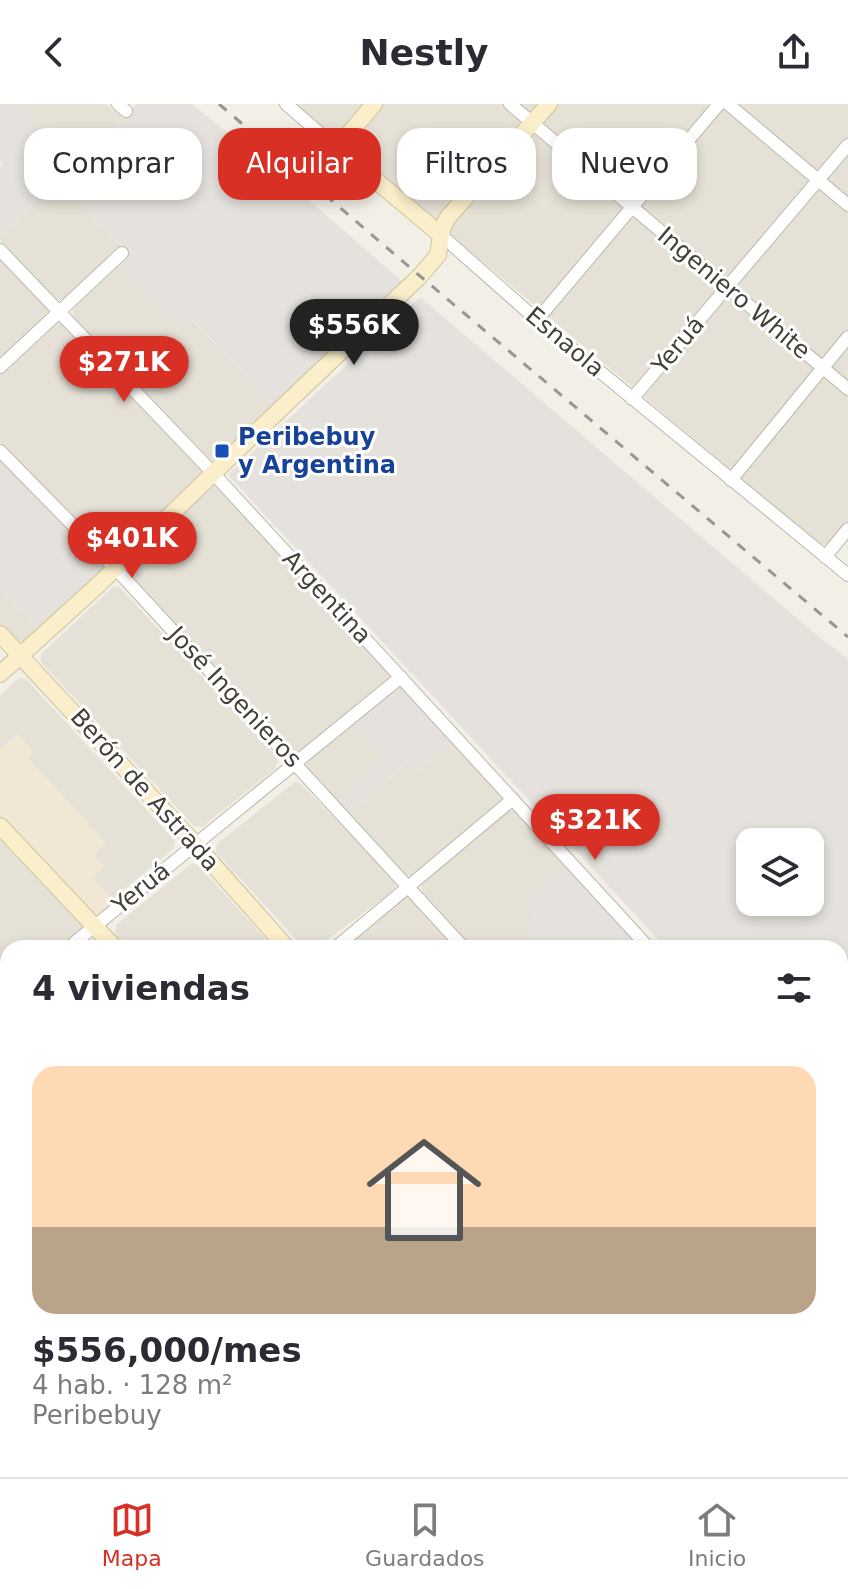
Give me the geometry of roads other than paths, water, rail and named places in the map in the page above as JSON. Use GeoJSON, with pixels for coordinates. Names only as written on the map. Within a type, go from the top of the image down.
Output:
{"type":"FeatureCollection","features":[{"type":"Feature","properties":{"kind":"street","name":"Esnaola"},"geometry":{"type":"LineString","coordinates":[[286,104],[314,128]]}},
{"type":"Feature","properties":{"kind":"street"},"geometry":{"type":"LineString","coordinates":[[354,128],[374,104]]}},
{"type":"Feature","properties":{"kind":"street","name":"Ingeniero White"},"geometry":{"type":"LineString","coordinates":[[510,104],[848,389]]}},
{"type":"Feature","properties":{"kind":"street"},"geometry":{"type":"LineString","coordinates":[[0,674],[116,569],[420,276],[438,255],[444,224],[449,216],[549,104]]}},
{"type":"Feature","properties":{"kind":"street"},"geometry":{"type":"LineString","coordinates":[[537,320],[719,104]]}},
{"type":"Feature","properties":{"kind":"street"},"geometry":{"type":"LineString","coordinates":[[728,104],[848,205]]}},
{"type":"Feature","properties":{"kind":"street","name":"Yeruá"},"geometry":{"type":"LineString","coordinates":[[632,399],[848,145]]}},
{"type":"Feature","properties":{"kind":"street","name":"Esnaola"},"geometry":{"type":"LineString","coordinates":[[381,185],[537,320],[848,575]]}},
{"type":"Feature","properties":{"kind":"street","name":"Argentina"},"geometry":{"type":"LineString","coordinates":[[0,250],[213,473],[642,940]]}},
{"type":"Feature","properties":{"kind":"street"},"geometry":{"type":"LineString","coordinates":[[0,367],[122,253]]}},
{"type":"Feature","properties":{"kind":"street"},"geometry":{"type":"LineString","coordinates":[[731,480],[848,337]]}},
{"type":"Feature","properties":{"kind":"street","name":"José Ingenieros"},"geometry":{"type":"LineString","coordinates":[[0,451],[116,569],[457,940]]}},
{"type":"Feature","properties":{"kind":"street"},"geometry":{"type":"LineString","coordinates":[[825,557],[848,529]]}},
{"type":"Feature","properties":{"kind":"street","name":"Berón de Astrada"},"geometry":{"type":"LineString","coordinates":[[0,634],[280,940]]}},
{"type":"Feature","properties":{"kind":"street","name":"Yeruá"},"geometry":{"type":"LineString","coordinates":[[77,940],[401,677]]}},
{"type":"Feature","properties":{"kind":"street"},"geometry":{"type":"LineString","coordinates":[[344,940],[513,799]]}},
{"type":"Feature","properties":{"kind":"street"},"geometry":{"type":"LineString","coordinates":[[0,826],[108,940]]}},
{"type":"Feature","properties":{"kind":"railway"},"geometry":{"type":"LineString","coordinates":[[219,104],[848,637]]}},
{"type":"Feature","properties":{"kind":"place","name":"Peribebuy y Argentina"},"geometry":{"type":"Point","coordinates":[222,451]}}]}
